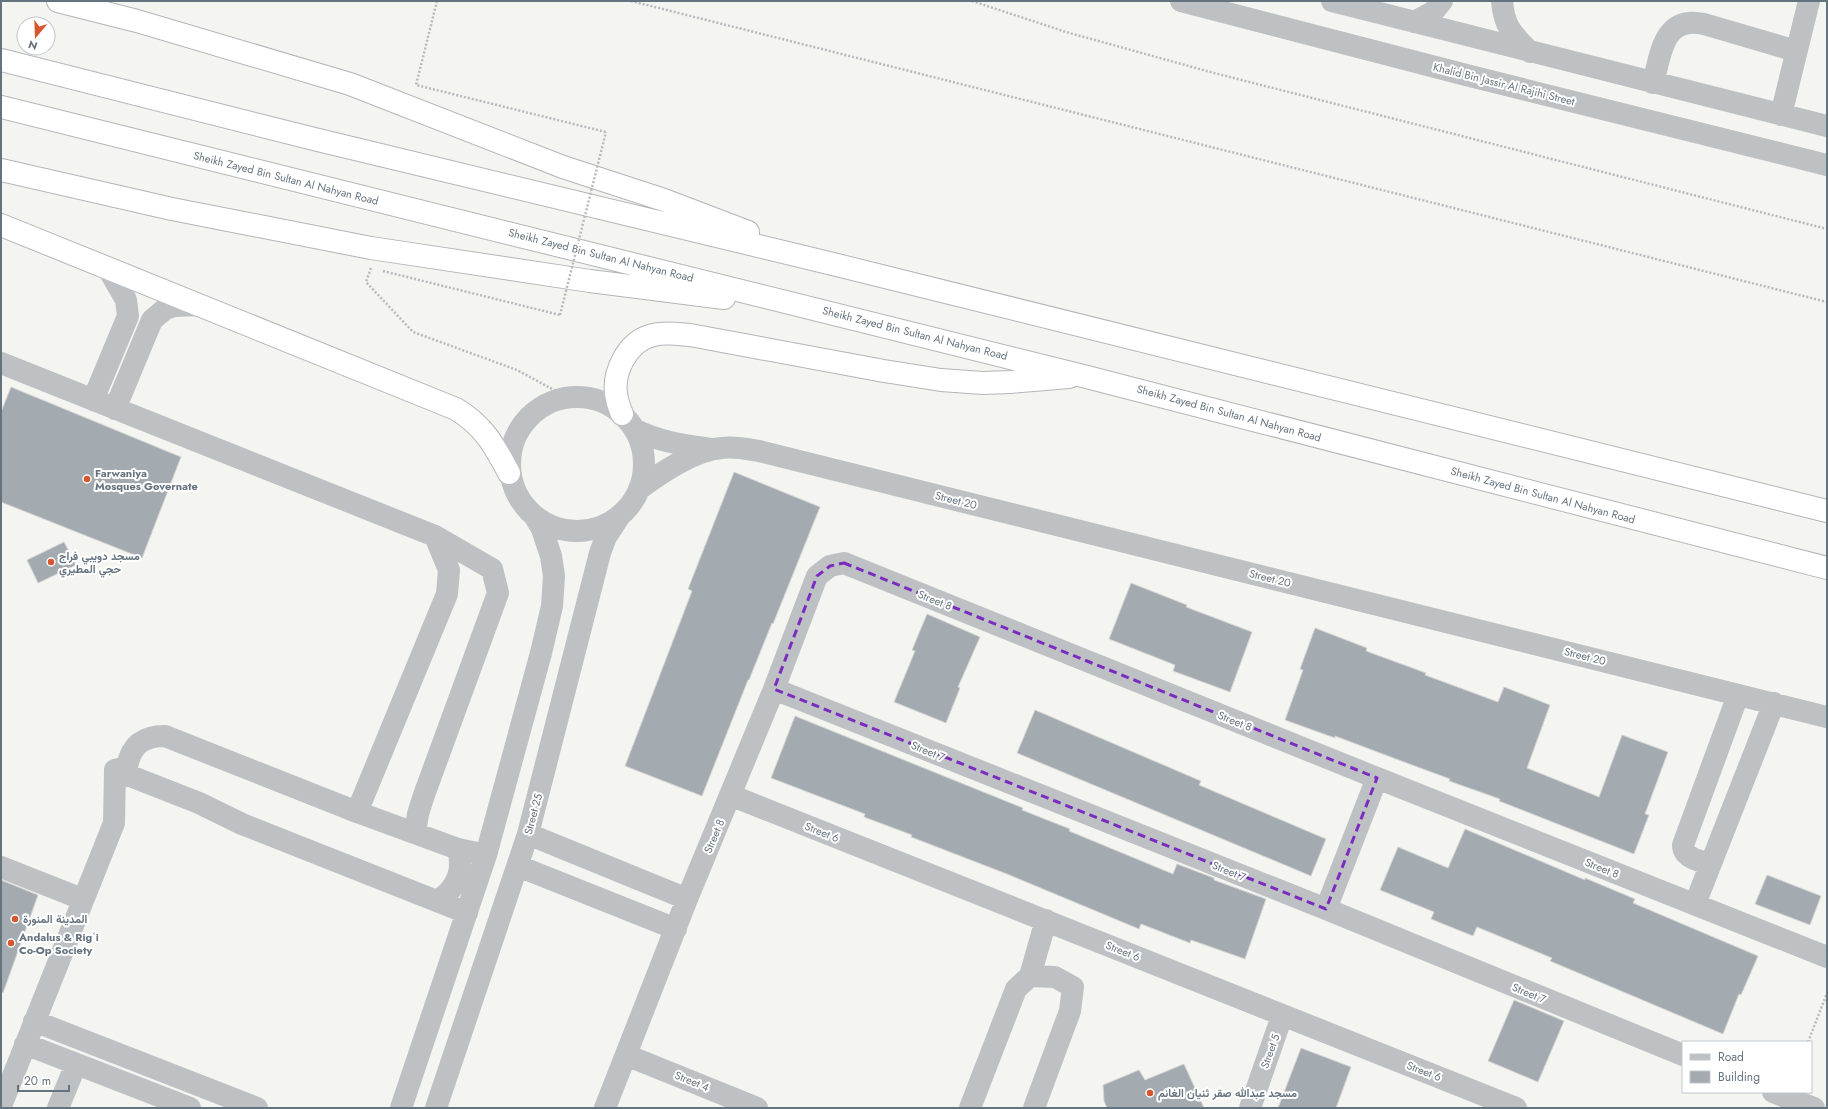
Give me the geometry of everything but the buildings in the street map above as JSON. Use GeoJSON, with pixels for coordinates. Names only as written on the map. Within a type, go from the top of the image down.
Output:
{"type":"FeatureCollection","features":[{"type":"Feature","properties":{"kind":"highway"},"geometry":{"type":"LineString","coordinates":[[58,1],[137,22],[350,84],[563,167],[664,200],[837,265]]}},
{"type":"Feature","properties":{"kind":"highway"},"geometry":{"type":"LineString","coordinates":[[1,60],[322,141],[837,265],[1827,511]]}},
{"type":"Feature","properties":{"kind":"highway","name":"Sheikh Zayed Bin Sultan Al Nahyan Road"},"geometry":{"type":"LineString","coordinates":[[1,107],[826,311],[1827,568]]}},
{"type":"Feature","properties":{"kind":"highway"},"geometry":{"type":"LineString","coordinates":[[1,170],[172,209],[371,248],[590,281],[826,311]]}},
{"type":"Feature","properties":{"kind":"highway"},"geometry":{"type":"LineString","coordinates":[[1,225],[456,409],[475,421],[489,437],[509,473]]}},
{"type":"Feature","properties":{"kind":"highway"},"geometry":{"type":"LineString","coordinates":[[628,421],[617,400],[616,387],[622,363],[632,346],[639,341],[661,334],[690,335],[884,371],[960,382],[1010,382],[1083,376]]}},
{"type":"Feature","properties":{"kind":"street","name":"Khalid Bin Jassir Al Rajihi Street"},"geometry":{"type":"LineString","coordinates":[[1181,1],[1470,76],[1827,165]]}},
{"type":"Feature","properties":{"kind":"street"},"geometry":{"type":"LineString","coordinates":[[1332,1],[1827,126]]}},
{"type":"Feature","properties":{"kind":"street"},"geometry":{"type":"LineString","coordinates":[[1414,22],[1433,12],[1442,1]]}},
{"type":"Feature","properties":{"kind":"street"},"geometry":{"type":"LineString","coordinates":[[1502,1],[1503,13],[1510,32],[1530,52]]}},
{"type":"Feature","properties":{"kind":"street"},"geometry":{"type":"LineString","coordinates":[[1781,115],[1809,1]]}},
{"type":"Feature","properties":{"kind":"street"},"geometry":{"type":"LineString","coordinates":[[1653,83],[1664,42],[1668,35],[1673,29],[1688,22],[1704,24],[1796,51]]}},
{"type":"Feature","properties":{"kind":"street"},"geometry":{"type":"LineString","coordinates":[[93,400],[128,316],[126,300],[107,267]]}},
{"type":"Feature","properties":{"kind":"street"},"geometry":{"type":"LineString","coordinates":[[115,409],[152,320],[165,309],[174,306],[201,305]]}},
{"type":"Feature","properties":{"kind":"street"},"geometry":{"type":"LineString","coordinates":[[1,363],[435,536],[492,569],[498,593],[424,795],[418,814],[415,833]]}},
{"type":"Feature","properties":{"kind":"street"},"geometry":{"type":"LineString","coordinates":[[579,396],[602,401],[628,421],[641,443],[644,455],[643,478],[634,500],[618,517],[598,528],[574,532],[551,527],[535,517],[523,506],[517,496],[509,473],[510,450],[519,428],[535,411],[545,404],[567,397],[579,396]]}},
{"type":"Feature","properties":{"kind":"street","name":"Street 20"},"geometry":{"type":"LineString","coordinates":[[628,421],[651,437],[668,442],[713,449]]}},
{"type":"Feature","properties":{"kind":"street","name":"Street 20"},"geometry":{"type":"LineString","coordinates":[[639,490],[658,474],[677,463],[713,449],[726,447],[741,448],[1827,717]]}},
{"type":"Feature","properties":{"kind":"street"},"geometry":{"type":"LineString","coordinates":[[401,1108],[486,855],[541,653],[554,597],[554,576],[551,556],[542,529],[535,517]]}},
{"type":"Feature","properties":{"kind":"street","name":"Street 25"},"geometry":{"type":"LineString","coordinates":[[436,1108],[528,834],[600,553],[606,537],[618,517]]}},
{"type":"Feature","properties":{"kind":"street"},"geometry":{"type":"LineString","coordinates":[[357,812],[447,594],[448,570],[435,536]]}},
{"type":"Feature","properties":{"kind":"street","name":"Street 8"},"geometry":{"type":"LineString","coordinates":[[605,1108],[687,899],[774,689],[817,576],[830,566],[844,563],[1377,778],[1826,955]]}},
{"type":"Feature","properties":{"kind":"street","name":"Street 7"},"geometry":{"type":"LineString","coordinates":[[774,689],[1326,909],[1682,1055]]}},
{"type":"Feature","properties":{"kind":"street"},"geometry":{"type":"LineString","coordinates":[[1710,864],[1688,856],[1683,849],[1683,845],[1738,695]]}},
{"type":"Feature","properties":{"kind":"street"},"geometry":{"type":"LineString","coordinates":[[1695,904],[1774,704]]}},
{"type":"Feature","properties":{"kind":"street"},"geometry":{"type":"LineString","coordinates":[[115,770],[127,768],[129,756],[135,747],[144,740],[154,736],[165,736],[357,812],[458,849],[486,855]]}},
{"type":"Feature","properties":{"kind":"street"},"geometry":{"type":"LineString","coordinates":[[115,770],[199,803],[242,824],[467,913]]}},
{"type":"Feature","properties":{"kind":"street"},"geometry":{"type":"LineString","coordinates":[[1,1106],[82,899],[114,823],[115,770]]}},
{"type":"Feature","properties":{"kind":"street"},"geometry":{"type":"LineString","coordinates":[[1326,909],[1377,778]]}},
{"type":"Feature","properties":{"kind":"street","name":"Street 6"},"geometry":{"type":"LineString","coordinates":[[730,796],[1046,920],[1282,1016],[1516,1108]]}},
{"type":"Feature","properties":{"kind":"street"},"geometry":{"type":"LineString","coordinates":[[528,834],[687,899]]}},
{"type":"Feature","properties":{"kind":"street"},"geometry":{"type":"LineString","coordinates":[[437,901],[448,893],[456,883],[460,866],[458,849]]}},
{"type":"Feature","properties":{"kind":"street"},"geometry":{"type":"LineString","coordinates":[[518,866],[676,929]]}},
{"type":"Feature","properties":{"kind":"street"},"geometry":{"type":"LineString","coordinates":[[1,867],[82,899]]}},
{"type":"Feature","properties":{"kind":"street"},"geometry":{"type":"LineString","coordinates":[[970,1108],[1016,989],[1030,976],[1046,920]]}},
{"type":"Feature","properties":{"kind":"street"},"geometry":{"type":"LineString","coordinates":[[1030,976],[1055,977],[1073,987],[1070,1012],[1034,1108]]}},
{"type":"Feature","properties":{"kind":"street","name":"Street 5"},"geometry":{"type":"LineString","coordinates":[[1250,1108],[1282,1016]]}},
{"type":"Feature","properties":{"kind":"street"},"geometry":{"type":"LineString","coordinates":[[34,1021],[258,1108]]}},
{"type":"Feature","properties":{"kind":"street"},"geometry":{"type":"LineString","coordinates":[[25,1044],[190,1108]]}},
{"type":"Feature","properties":{"kind":"street","name":"Street 4"},"geometry":{"type":"LineString","coordinates":[[626,1055],[758,1108]]}},
{"type":"Feature","properties":{"kind":"street"},"geometry":{"type":"LineString","coordinates":[[58,1108],[76,1064]]}},
{"type":"Feature","properties":{"kind":"street"},"geometry":{"type":"LineString","coordinates":[[1772,1098],[1806,1106]]}},
{"type":"Feature","properties":{"kind":"path"},"geometry":{"type":"LineString","coordinates":[[437,1],[416,85],[606,132],[589,201],[560,315],[370,268],[366,282],[412,332],[517,370],[567,397]]}},
{"type":"Feature","properties":{"kind":"path"},"geometry":{"type":"LineString","coordinates":[[631,1],[1827,302]]}},
{"type":"Feature","properties":{"kind":"path"},"geometry":{"type":"LineString","coordinates":[[972,1],[1066,32],[1214,73],[1827,229]]}},
{"type":"Feature","properties":{"kind":"path"},"geometry":{"type":"LineString","coordinates":[[1808,1041],[1827,993]]}},
{"type":"Feature","properties":{"kind":"highlighted area"},"geometry":{"type":"Polygon","coordinates":[[[844,563],[1377,778],[1326,909],[774,689],[817,576],[830,566],[844,563]]]}},
{"type":"Feature","properties":{"kind":"place","name":"Farwaniya Mosques Governate"},"geometry":{"type":"Point","coordinates":[87,479]}},
{"type":"Feature","properties":{"kind":"place","name":"مسجد دويبي فراج حجي المطيري"},"geometry":{"type":"Point","coordinates":[51,562]}},
{"type":"Feature","properties":{"kind":"place","name":"المدينة المنورة"},"geometry":{"type":"Point","coordinates":[15,919]}},
{"type":"Feature","properties":{"kind":"place","name":"Andalus & Rigʿi Co-Op Society"},"geometry":{"type":"Point","coordinates":[11,943]}},
{"type":"Feature","properties":{"kind":"place","name":"مسجد عبدالله صقر ثنيان الغانم"},"geometry":{"type":"Point","coordinates":[1150,1093]}}]}
